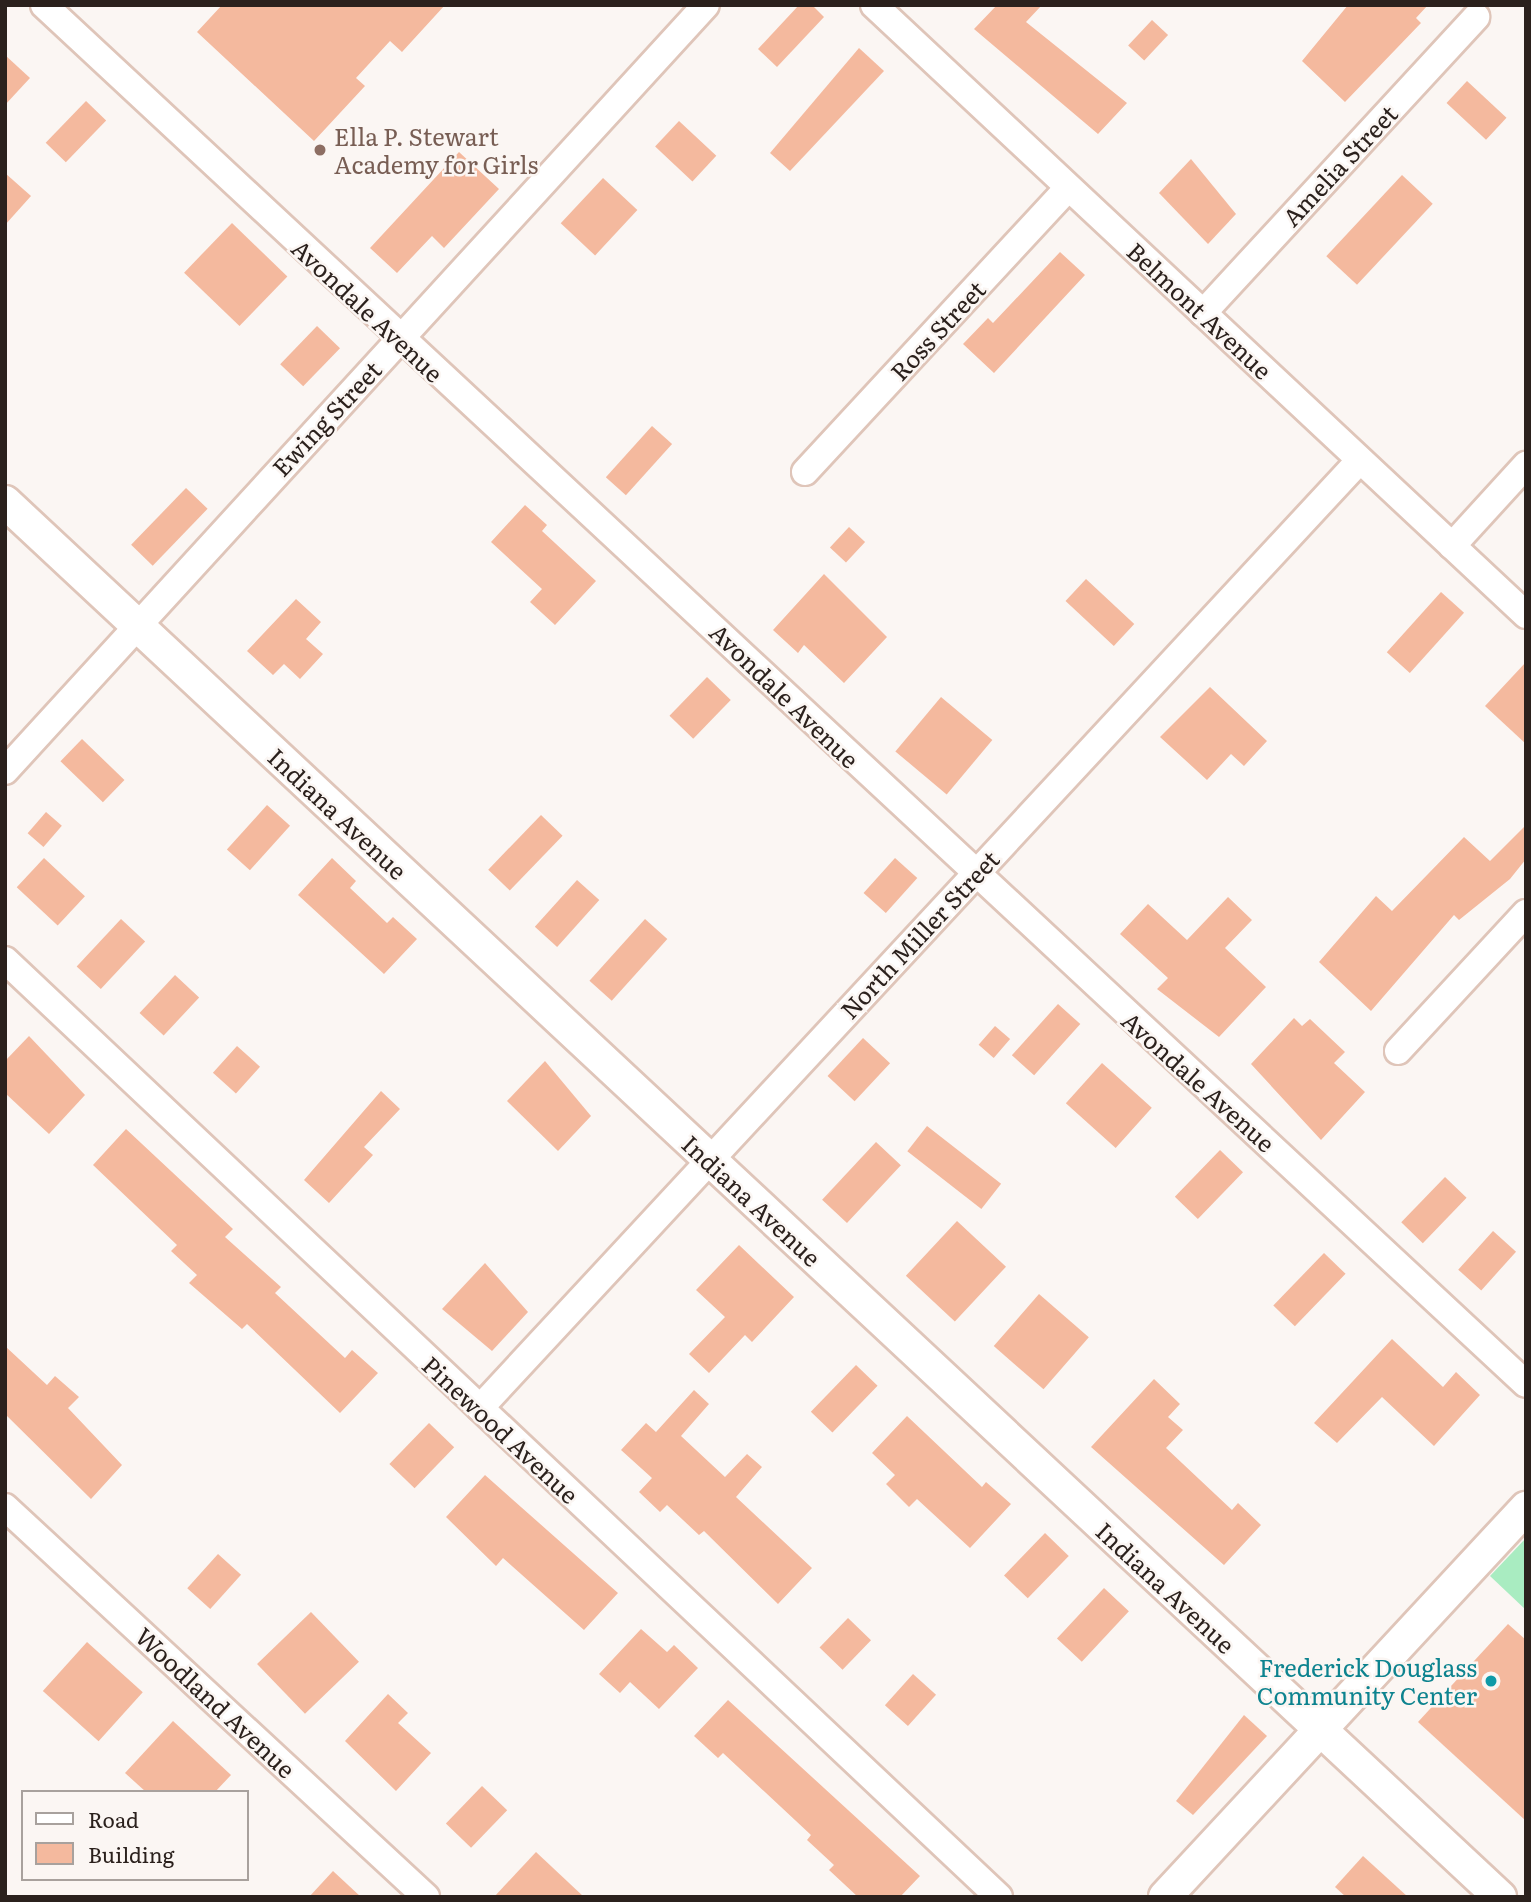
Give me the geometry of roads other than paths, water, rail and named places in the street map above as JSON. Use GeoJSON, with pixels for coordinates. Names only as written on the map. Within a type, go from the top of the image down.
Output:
{"type":"FeatureCollection","features":[{"type":"Feature","properties":{"kind":"street","name":"Avondale Avenue"},"geometry":{"type":"LineString","coordinates":[[44,5],[399,340],[680,594],[973,876],[1526,1384]]}},
{"type":"Feature","properties":{"kind":"street","name":"Ewing Street"},"geometry":{"type":"LineString","coordinates":[[5,771],[706,5]]}},
{"type":"Feature","properties":{"kind":"street","name":"Belmont Avenue"},"geometry":{"type":"LineString","coordinates":[[874,5],[1526,615]]}},
{"type":"Feature","properties":{"kind":"street","name":"Amelia Street"},"geometry":{"type":"LineString","coordinates":[[1203,313],[1476,17]]}},
{"type":"Feature","properties":{"kind":"street","name":"Ross Street"},"geometry":{"type":"LineString","coordinates":[[805,472],[1069,188]]}},
{"type":"Feature","properties":{"kind":"street","name":"North Miller Street"},"geometry":{"type":"LineString","coordinates":[[480,1408],[1360,460]]}},
{"type":"Feature","properties":{"kind":"street"},"geometry":{"type":"LineString","coordinates":[[1452,546],[1526,465]]}},
{"type":"Feature","properties":{"kind":"street","name":"Indiana Avenue"},"geometry":{"type":"LineString","coordinates":[[5,502],[1500,1897]]}},
{"type":"Feature","properties":{"kind":"street"},"geometry":{"type":"LineString","coordinates":[[1398,1051],[1526,913]]}},
{"type":"Feature","properties":{"kind":"street","name":"Pinewood Avenue"},"geometry":{"type":"LineString","coordinates":[[5,960],[999,1897]]}},
{"type":"Feature","properties":{"kind":"street","name":"Woodland Avenue"},"geometry":{"type":"LineString","coordinates":[[5,1507],[426,1897]]}},
{"type":"Feature","properties":{"kind":"street"},"geometry":{"type":"LineString","coordinates":[[1165,1897],[1526,1508]]}},
{"type":"Feature","properties":{"kind":"place","name":"Ella P. Stewart Academy for Girls"},"geometry":{"type":"Point","coordinates":[320,150]}},
{"type":"Feature","properties":{"kind":"place","name":"Frederick Douglass Community Center"},"geometry":{"type":"Point","coordinates":[1491,1681]}}]}
